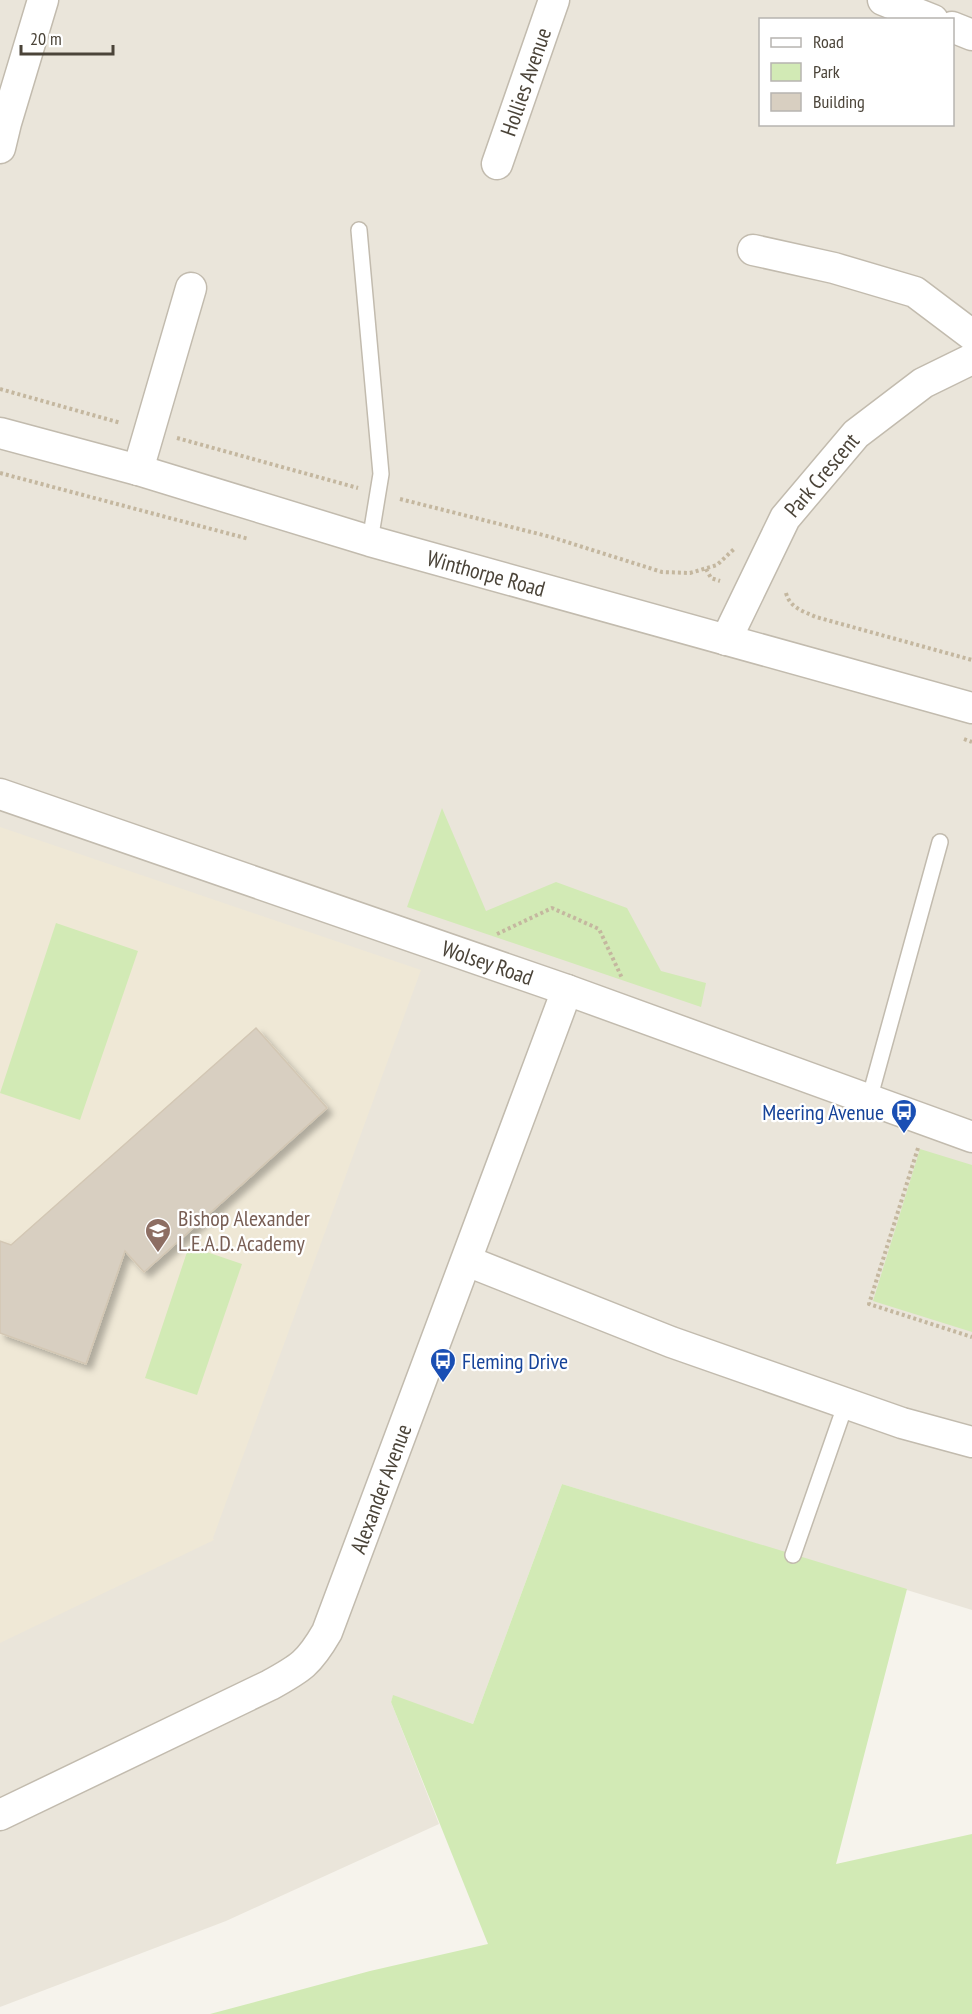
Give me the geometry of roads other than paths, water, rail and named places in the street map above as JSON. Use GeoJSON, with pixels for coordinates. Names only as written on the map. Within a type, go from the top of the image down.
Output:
{"type":"FeatureCollection","features":[{"type":"Feature","properties":{"kind":"street"},"geometry":{"type":"LineString","coordinates":[[2,131],[43,0]]}},
{"type":"Feature","properties":{"kind":"street"},"geometry":{"type":"LineString","coordinates":[[883,0],[928,18]]}},
{"type":"Feature","properties":{"kind":"street","name":"Hollies Avenue"},"geometry":{"type":"LineString","coordinates":[[497,164],[552,1]]}},
{"type":"Feature","properties":{"kind":"street"},"geometry":{"type":"LineString","coordinates":[[954,28],[972,35]]}},
{"type":"Feature","properties":{"kind":"street"},"geometry":{"type":"LineString","coordinates":[[753,250],[834,268],[915,292],[972,335]]}},
{"type":"Feature","properties":{"kind":"street"},"geometry":{"type":"LineString","coordinates":[[138,470],[190,288]]}},
{"type":"Feature","properties":{"kind":"street","name":"Park Crescent"},"geometry":{"type":"LineString","coordinates":[[726,640],[785,518],[856,434],[923,383],[972,360]]}},
{"type":"Feature","properties":{"kind":"street","name":"Winthorpe Road"},"geometry":{"type":"LineString","coordinates":[[0,433],[138,470],[370,541],[972,708]]}},
{"type":"Feature","properties":{"kind":"street","name":"Wolsey Road"},"geometry":{"type":"LineString","coordinates":[[0,794],[567,990],[972,1137]]}},
{"type":"Feature","properties":{"kind":"street","name":"Alexander Avenue"},"geometry":{"type":"LineString","coordinates":[[0,1815],[270,1685],[295,1671],[314,1655],[327,1632],[567,990]]}},
{"type":"Feature","properties":{"kind":"street"},"geometry":{"type":"LineString","coordinates":[[467,1261],[671,1342],[902,1423],[972,1442]]}},
{"type":"Feature","properties":{"kind":"lane"},"geometry":{"type":"LineString","coordinates":[[359,230],[381,474],[370,541]]}},
{"type":"Feature","properties":{"kind":"lane"},"geometry":{"type":"LineString","coordinates":[[869,1100],[940,842]]}},
{"type":"Feature","properties":{"kind":"lane"},"geometry":{"type":"LineString","coordinates":[[793,1555],[846,1403]]}},
{"type":"Feature","properties":{"kind":"place","name":"Meering Avenue"},"geometry":{"type":"Point","coordinates":[904,1135]}},
{"type":"Feature","properties":{"kind":"place","name":"Bishop Alexander L.E.A.D. Academy"},"geometry":{"type":"Point","coordinates":[158,1254]}},
{"type":"Feature","properties":{"kind":"place","name":"Fleming Drive"},"geometry":{"type":"Point","coordinates":[443,1384]}}]}
